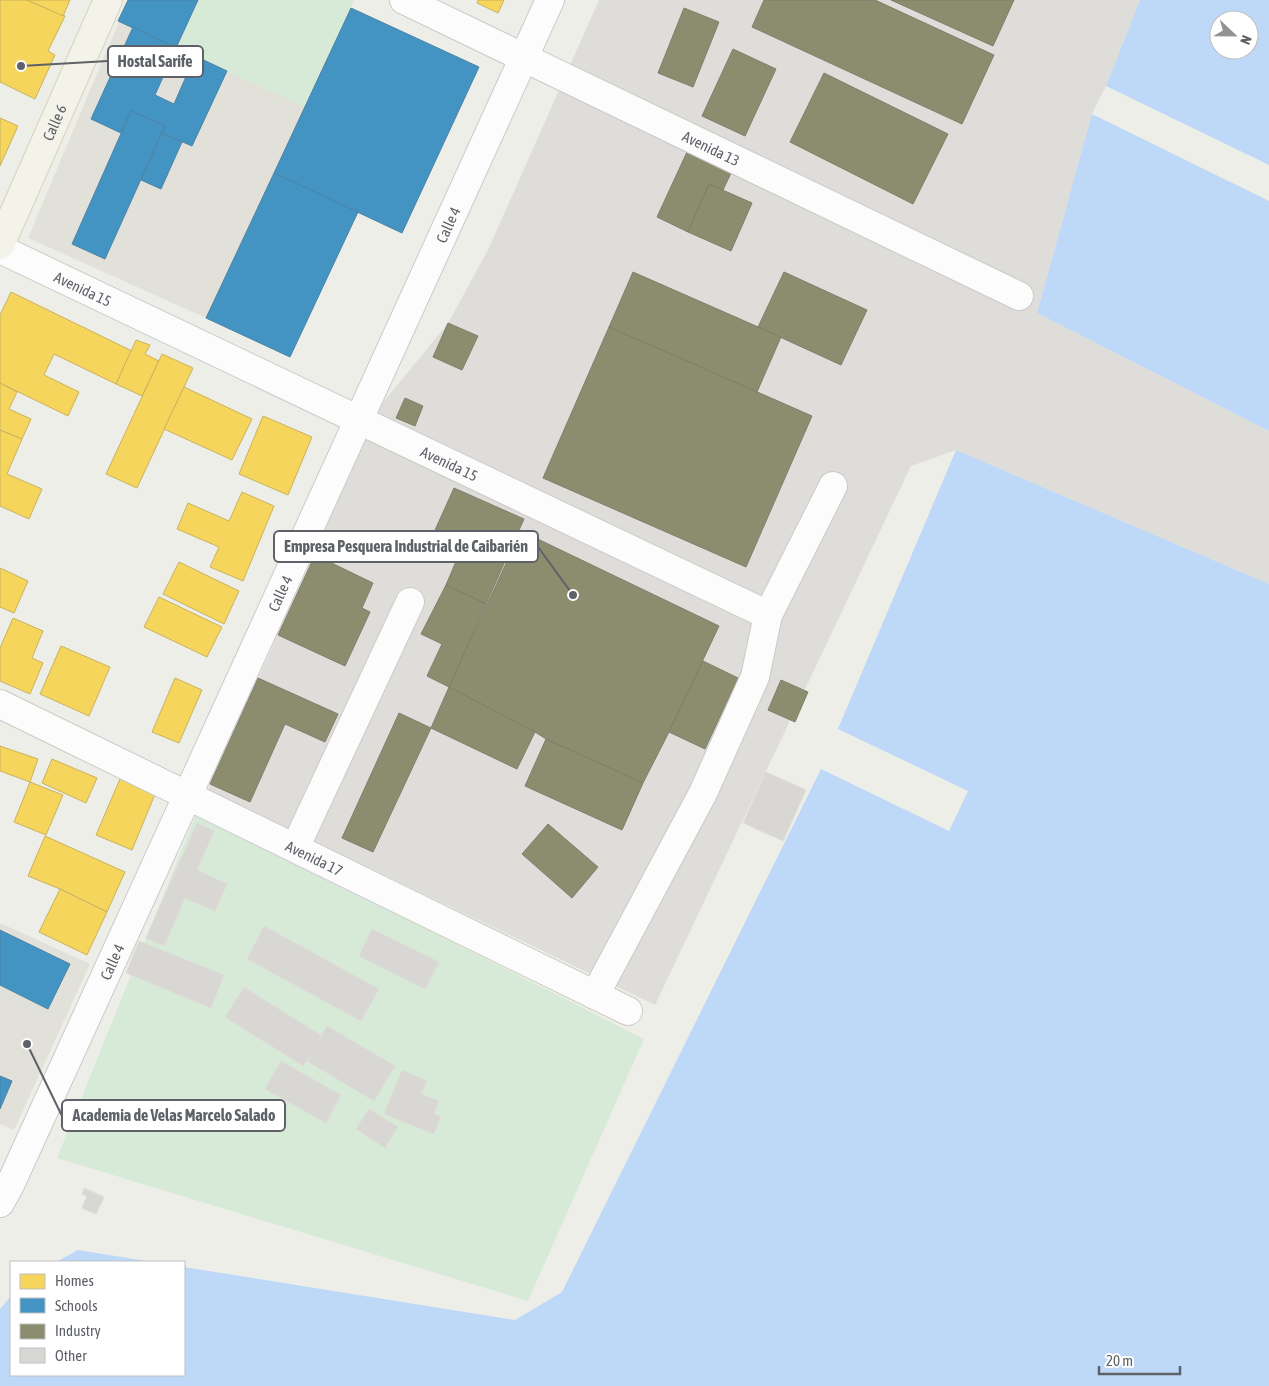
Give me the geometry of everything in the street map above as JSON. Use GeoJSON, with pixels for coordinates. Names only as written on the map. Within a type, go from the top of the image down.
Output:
{"type":"FeatureCollection","features":[{"type":"Feature","properties":{"kind":"main road","name":"Calle 6"},"geometry":{"type":"LineString","coordinates":[[0,245],[108,0]]}},
{"type":"Feature","properties":{"kind":"street","name":"Avenida 13"},"geometry":{"type":"LineString","coordinates":[[404,0],[1019,296]]}},
{"type":"Feature","properties":{"kind":"street","name":"Calle 4"},"geometry":{"type":"LineString","coordinates":[[7,1179],[187,795],[550,0]]}},
{"type":"Feature","properties":{"kind":"street","name":"Avenida 15"},"geometry":{"type":"LineString","coordinates":[[0,249],[768,615]]}},
{"type":"Feature","properties":{"kind":"street"},"geometry":{"type":"LineString","coordinates":[[595,995],[703,793],[755,676],[768,615],[833,486]]}},
{"type":"Feature","properties":{"kind":"street"},"geometry":{"type":"LineString","coordinates":[[295,848],[410,602]]}},
{"type":"Feature","properties":{"kind":"street","name":"Avenida 17"},"geometry":{"type":"LineString","coordinates":[[0,704],[628,1011]]}},
{"type":"Feature","properties":{"kind":"shaded area"},"geometry":{"type":"Polygon","coordinates":[[[128,0],[354,0],[206,318],[28,238],[128,0]]]}},
{"type":"Feature","properties":{"kind":"shaded area"},"geometry":{"type":"Polygon","coordinates":[[[599,0],[1140,0],[1106,86],[1092,114],[1037,313],[1269,431],[1269,584],[956,450],[911,466],[655,1005],[208,790],[381,405],[448,323],[488,250],[599,0]]]}},
{"type":"Feature","properties":{"kind":"shaded area"},"geometry":{"type":"Polygon","coordinates":[[[0,923],[90,964],[14,1130],[0,1124],[0,923]]]}},
{"type":"Feature","properties":{"kind":"green space"},"geometry":{"type":"Polygon","coordinates":[[[198,0],[354,0],[305,107],[176,48],[198,0]]]}},
{"type":"Feature","properties":{"kind":"green space"},"geometry":{"type":"Polygon","coordinates":[[[197,812],[644,1039],[528,1301],[57,1158],[197,812]]]}},
{"type":"Feature","properties":{"kind":"water"},"geometry":{"type":"Polygon","coordinates":[[[1140,0],[1269,0],[1269,431],[1037,313],[1092,114],[1106,86],[1140,0]]]}},
{"type":"Feature","properties":{"kind":"water"},"geometry":{"type":"Polygon","coordinates":[[[956,450],[1269,584],[1269,1386],[0,1386],[0,1309],[10,1297],[10,1376],[185,1376],[185,1267],[515,1320],[562,1292],[821,769],[956,450]]]}},
{"type":"Feature","properties":{"kind":"water"},"geometry":{"type":"Polygon","coordinates":[[[78,1250],[147,1261],[58,1261],[78,1250]]]}},
{"type":"Feature","properties":{"kind":"pier"},"geometry":{"type":"Polygon","coordinates":[[[1106,86],[1269,165],[1269,201],[1092,114],[1106,86]]]}},
{"type":"Feature","properties":{"kind":"pier"},"geometry":{"type":"Polygon","coordinates":[[[836,728],[968,791],[949,831],[819,768],[836,728]]]}},
{"type":"Feature","properties":{"kind":"building: Homes"},"geometry":{"type":"Polygon","coordinates":[[[0,0],[27,0],[65,16],[48,51],[55,55],[35,99],[0,82],[0,0]]]}},
{"type":"Feature","properties":{"kind":"building: Homes"},"geometry":{"type":"Polygon","coordinates":[[[27,0],[70,0],[63,16],[27,0]]]}},
{"type":"Feature","properties":{"kind":"building: Homes"},"geometry":{"type":"Polygon","coordinates":[[[478,0],[504,0],[498,13],[477,3],[478,0]]]}},
{"type":"Feature","properties":{"kind":"building: Homes"},"geometry":{"type":"Polygon","coordinates":[[[0,118],[18,126],[0,166],[0,118]]]}},
{"type":"Feature","properties":{"kind":"building: Homes"},"geometry":{"type":"Polygon","coordinates":[[[11,292],[132,351],[116,384],[54,354],[44,375],[79,392],[68,416],[0,383],[0,315],[11,292]]]}},
{"type":"Feature","properties":{"kind":"building: Homes"},"geometry":{"type":"Polygon","coordinates":[[[136,340],[150,345],[145,354],[159,361],[142,396],[116,384],[136,340]]]}},
{"type":"Feature","properties":{"kind":"building: Homes"},"geometry":{"type":"Polygon","coordinates":[[[162,354],[193,368],[137,488],[106,474],[162,354]]]}},
{"type":"Feature","properties":{"kind":"building: Homes"},"geometry":{"type":"Polygon","coordinates":[[[0,383],[17,392],[9,409],[31,419],[22,439],[0,430],[0,383]]]}},
{"type":"Feature","properties":{"kind":"building: Homes"},"geometry":{"type":"Polygon","coordinates":[[[184,387],[252,419],[232,460],[164,429],[184,387]]]}},
{"type":"Feature","properties":{"kind":"building: Homes"},"geometry":{"type":"Polygon","coordinates":[[[263,416],[312,437],[288,495],[239,474],[263,416]]]}},
{"type":"Feature","properties":{"kind":"building: Homes"},"geometry":{"type":"Polygon","coordinates":[[[0,430],[22,439],[7,474],[42,489],[29,519],[0,506],[0,430]]]}},
{"type":"Feature","properties":{"kind":"building: Homes"},"geometry":{"type":"Polygon","coordinates":[[[242,492],[274,506],[243,581],[210,567],[219,547],[177,529],[188,503],[229,521],[242,492]]]}},
{"type":"Feature","properties":{"kind":"building: Homes"},"geometry":{"type":"Polygon","coordinates":[[[179,562],[239,591],[224,624],[163,594],[179,562]]]}},
{"type":"Feature","properties":{"kind":"building: Homes"},"geometry":{"type":"Polygon","coordinates":[[[0,568],[28,581],[14,613],[0,607],[0,568]]]}},
{"type":"Feature","properties":{"kind":"building: Homes"},"geometry":{"type":"Polygon","coordinates":[[[159,597],[222,627],[207,657],[144,627],[159,597]]]}},
{"type":"Feature","properties":{"kind":"building: Homes"},"geometry":{"type":"Polygon","coordinates":[[[13,618],[43,631],[32,658],[43,663],[30,694],[0,681],[0,648],[13,618]]]}},
{"type":"Feature","properties":{"kind":"building: Homes"},"geometry":{"type":"Polygon","coordinates":[[[61,646],[110,667],[89,716],[40,694],[61,646]]]}},
{"type":"Feature","properties":{"kind":"building: Homes"},"geometry":{"type":"Polygon","coordinates":[[[175,678],[202,690],[179,743],[152,732],[175,678]]]}},
{"type":"Feature","properties":{"kind":"building: Homes"},"geometry":{"type":"Polygon","coordinates":[[[0,746],[38,759],[30,782],[0,771],[0,746]]]}},
{"type":"Feature","properties":{"kind":"building: Homes"},"geometry":{"type":"Polygon","coordinates":[[[52,759],[97,778],[86,803],[42,783],[52,759]]]}},
{"type":"Feature","properties":{"kind":"building: Homes"},"geometry":{"type":"Polygon","coordinates":[[[123,772],[158,787],[132,850],[96,835],[123,772]]]}},
{"type":"Feature","properties":{"kind":"building: Homes"},"geometry":{"type":"Polygon","coordinates":[[[30,782],[63,795],[46,835],[14,822],[30,782]]]}},
{"type":"Feature","properties":{"kind":"building: Homes"},"geometry":{"type":"Polygon","coordinates":[[[45,836],[125,872],[107,912],[28,876],[45,836]]]}},
{"type":"Feature","properties":{"kind":"building: Homes"},"geometry":{"type":"Polygon","coordinates":[[[60,889],[107,912],[87,955],[39,932],[60,889]]]}},
{"type":"Feature","properties":{"kind":"building: Schools"},"geometry":{"type":"Polygon","coordinates":[[[128,0],[198,0],[176,48],[118,21],[128,0]]]}},
{"type":"Feature","properties":{"kind":"building: Schools"},"geometry":{"type":"Polygon","coordinates":[[[351,8],[479,67],[402,233],[274,173],[351,8]]]}},
{"type":"Feature","properties":{"kind":"building: Schools"},"geometry":{"type":"Polygon","coordinates":[[[133,27],[176,48],[155,95],[174,104],[195,56],[227,71],[192,146],[162,133],[165,126],[131,111],[121,133],[91,119],[133,27]]]}},
{"type":"Feature","properties":{"kind":"building: Schools"},"geometry":{"type":"Polygon","coordinates":[[[131,111],[165,126],[105,259],[72,244],[131,111]]]}},
{"type":"Feature","properties":{"kind":"building: Schools"},"geometry":{"type":"Polygon","coordinates":[[[162,133],[182,142],[161,189],[141,180],[162,133]]]}},
{"type":"Feature","properties":{"kind":"building: Schools"},"geometry":{"type":"Polygon","coordinates":[[[274,173],[358,212],[290,357],[206,318],[274,173]]]}},
{"type":"Feature","properties":{"kind":"building: Schools"},"geometry":{"type":"Polygon","coordinates":[[[0,930],[70,964],[48,1009],[0,985],[0,930]]]}},
{"type":"Feature","properties":{"kind":"building: Schools"},"geometry":{"type":"Polygon","coordinates":[[[0,1076],[12,1081],[0,1109],[0,1076]]]}},
{"type":"Feature","properties":{"kind":"building: Industry"},"geometry":{"type":"Polygon","coordinates":[[[764,0],[875,0],[994,55],[962,124],[752,27],[764,0]]]}},
{"type":"Feature","properties":{"kind":"building: Industry"},"geometry":{"type":"Polygon","coordinates":[[[891,0],[1014,0],[993,46],[891,0]]]}},
{"type":"Feature","properties":{"kind":"building: Industry"},"geometry":{"type":"Polygon","coordinates":[[[684,8],[719,22],[693,87],[658,73],[684,8]]]}},
{"type":"Feature","properties":{"kind":"building: Industry"},"geometry":{"type":"Polygon","coordinates":[[[733,49],[776,69],[745,136],[702,116],[733,49]]]}},
{"type":"Feature","properties":{"kind":"building: Industry"},"geometry":{"type":"Polygon","coordinates":[[[824,73],[948,134],[913,204],[790,142],[824,73]]]}},
{"type":"Feature","properties":{"kind":"building: Industry"},"geometry":{"type":"Polygon","coordinates":[[[687,152],[731,173],[723,190],[709,184],[688,232],[657,217],[687,152]]]}},
{"type":"Feature","properties":{"kind":"building: Industry"},"geometry":{"type":"Polygon","coordinates":[[[709,184],[752,203],[731,251],[688,232],[709,184]]]}},
{"type":"Feature","properties":{"kind":"building: Industry"},"geometry":{"type":"Polygon","coordinates":[[[633,272],[781,337],[757,392],[609,327],[633,272]]]}},
{"type":"Feature","properties":{"kind":"building: Industry"},"geometry":{"type":"Polygon","coordinates":[[[784,272],[867,310],[841,365],[758,327],[784,272]]]}},
{"type":"Feature","properties":{"kind":"building: Industry"},"geometry":{"type":"Polygon","coordinates":[[[448,323],[478,336],[462,370],[433,357],[448,323]]]}},
{"type":"Feature","properties":{"kind":"building: Industry"},"geometry":{"type":"Polygon","coordinates":[[[609,327],[812,416],[746,567],[543,478],[609,327]]]}},
{"type":"Feature","properties":{"kind":"building: Industry"},"geometry":{"type":"Polygon","coordinates":[[[405,398],[423,406],[415,426],[396,418],[405,398]]]}},
{"type":"Feature","properties":{"kind":"building: Industry"},"geometry":{"type":"Polygon","coordinates":[[[454,488],[524,519],[486,604],[446,585],[460,552],[431,539],[454,488]]]}},
{"type":"Feature","properties":{"kind":"building: Industry"},"geometry":{"type":"Polygon","coordinates":[[[521,531],[719,626],[643,783],[546,739],[449,687],[521,531]]]}},
{"type":"Feature","properties":{"kind":"building: Industry"},"geometry":{"type":"Polygon","coordinates":[[[315,555],[373,583],[362,608],[370,612],[345,666],[278,635],[315,555]]]}},
{"type":"Feature","properties":{"kind":"building: Industry"},"geometry":{"type":"Polygon","coordinates":[[[446,585],[486,604],[449,687],[427,676],[442,644],[421,634],[446,585]]]}},
{"type":"Feature","properties":{"kind":"building: Industry"},"geometry":{"type":"Polygon","coordinates":[[[703,661],[738,678],[705,749],[669,732],[703,661]]]}},
{"type":"Feature","properties":{"kind":"building: Industry"},"geometry":{"type":"Polygon","coordinates":[[[258,678],[338,714],[325,742],[285,724],[250,802],[210,784],[258,678]]]}},
{"type":"Feature","properties":{"kind":"building: Industry"},"geometry":{"type":"Polygon","coordinates":[[[781,680],[808,692],[795,722],[768,710],[781,680]]]}},
{"type":"Feature","properties":{"kind":"building: Industry"},"geometry":{"type":"Polygon","coordinates":[[[449,687],[535,732],[517,769],[431,728],[449,687]]]}},
{"type":"Feature","properties":{"kind":"building: Industry"},"geometry":{"type":"Polygon","coordinates":[[[399,713],[431,728],[373,852],[342,838],[399,713]]]}},
{"type":"Feature","properties":{"kind":"building: Industry"},"geometry":{"type":"Polygon","coordinates":[[[546,739],[643,783],[622,830],[525,786],[546,739]]]}},
{"type":"Feature","properties":{"kind":"building: Industry"},"geometry":{"type":"Polygon","coordinates":[[[548,824],[598,867],[572,898],[522,854],[548,824]]]}},
{"type":"Feature","properties":{"kind":"building: Other"},"geometry":{"type":"Polygon","coordinates":[[[766,772],[806,790],[783,841],[743,823],[766,772]]]}},
{"type":"Feature","properties":{"kind":"building: Other"},"geometry":{"type":"Polygon","coordinates":[[[197,823],[214,831],[197,870],[227,884],[215,911],[185,898],[164,946],[146,938],[197,823]]]}},
{"type":"Feature","properties":{"kind":"building: Other"},"geometry":{"type":"Polygon","coordinates":[[[264,926],[379,989],[361,1021],[247,959],[264,926]]]}},
{"type":"Feature","properties":{"kind":"building: Other"},"geometry":{"type":"Polygon","coordinates":[[[372,929],[439,962],[425,989],[359,956],[372,929]]]}},
{"type":"Feature","properties":{"kind":"building: Other"},"geometry":{"type":"Polygon","coordinates":[[[139,941],[224,975],[211,1008],[126,973],[139,941]]]}},
{"type":"Feature","properties":{"kind":"building: Other"},"geometry":{"type":"Polygon","coordinates":[[[244,987],[322,1036],[303,1066],[225,1017],[244,987]]]}},
{"type":"Feature","properties":{"kind":"building: Other"},"geometry":{"type":"Polygon","coordinates":[[[327,1026],[395,1066],[374,1101],[307,1061],[327,1026]]]}},
{"type":"Feature","properties":{"kind":"building: Other"},"geometry":{"type":"Polygon","coordinates":[[[281,1061],[341,1095],[326,1123],[265,1089],[281,1061]]]}},
{"type":"Feature","properties":{"kind":"building: Other"},"geometry":{"type":"Polygon","coordinates":[[[402,1070],[427,1081],[421,1094],[439,1101],[434,1114],[441,1117],[434,1134],[384,1114],[402,1070]]]}},
{"type":"Feature","properties":{"kind":"building: Other"},"geometry":{"type":"Polygon","coordinates":[[[369,1109],[398,1127],[385,1148],[356,1129],[369,1109]]]}},
{"type":"Feature","properties":{"kind":"building: Other"},"geometry":{"type":"Polygon","coordinates":[[[84,1188],[104,1197],[96,1214],[82,1208],[87,1196],[82,1194],[84,1188]]]}},
{"type":"Feature","properties":{"kind":"place","name":"Hostal Sarife"},"geometry":{"type":"Point","coordinates":[21,66]}},
{"type":"Feature","properties":{"kind":"place","name":"Empresa Pesquera Industrial de Caibarién"},"geometry":{"type":"Point","coordinates":[573,595]}},
{"type":"Feature","properties":{"kind":"place","name":"Academia de Velas Marcelo Salado"},"geometry":{"type":"Point","coordinates":[27,1044]}}]}
